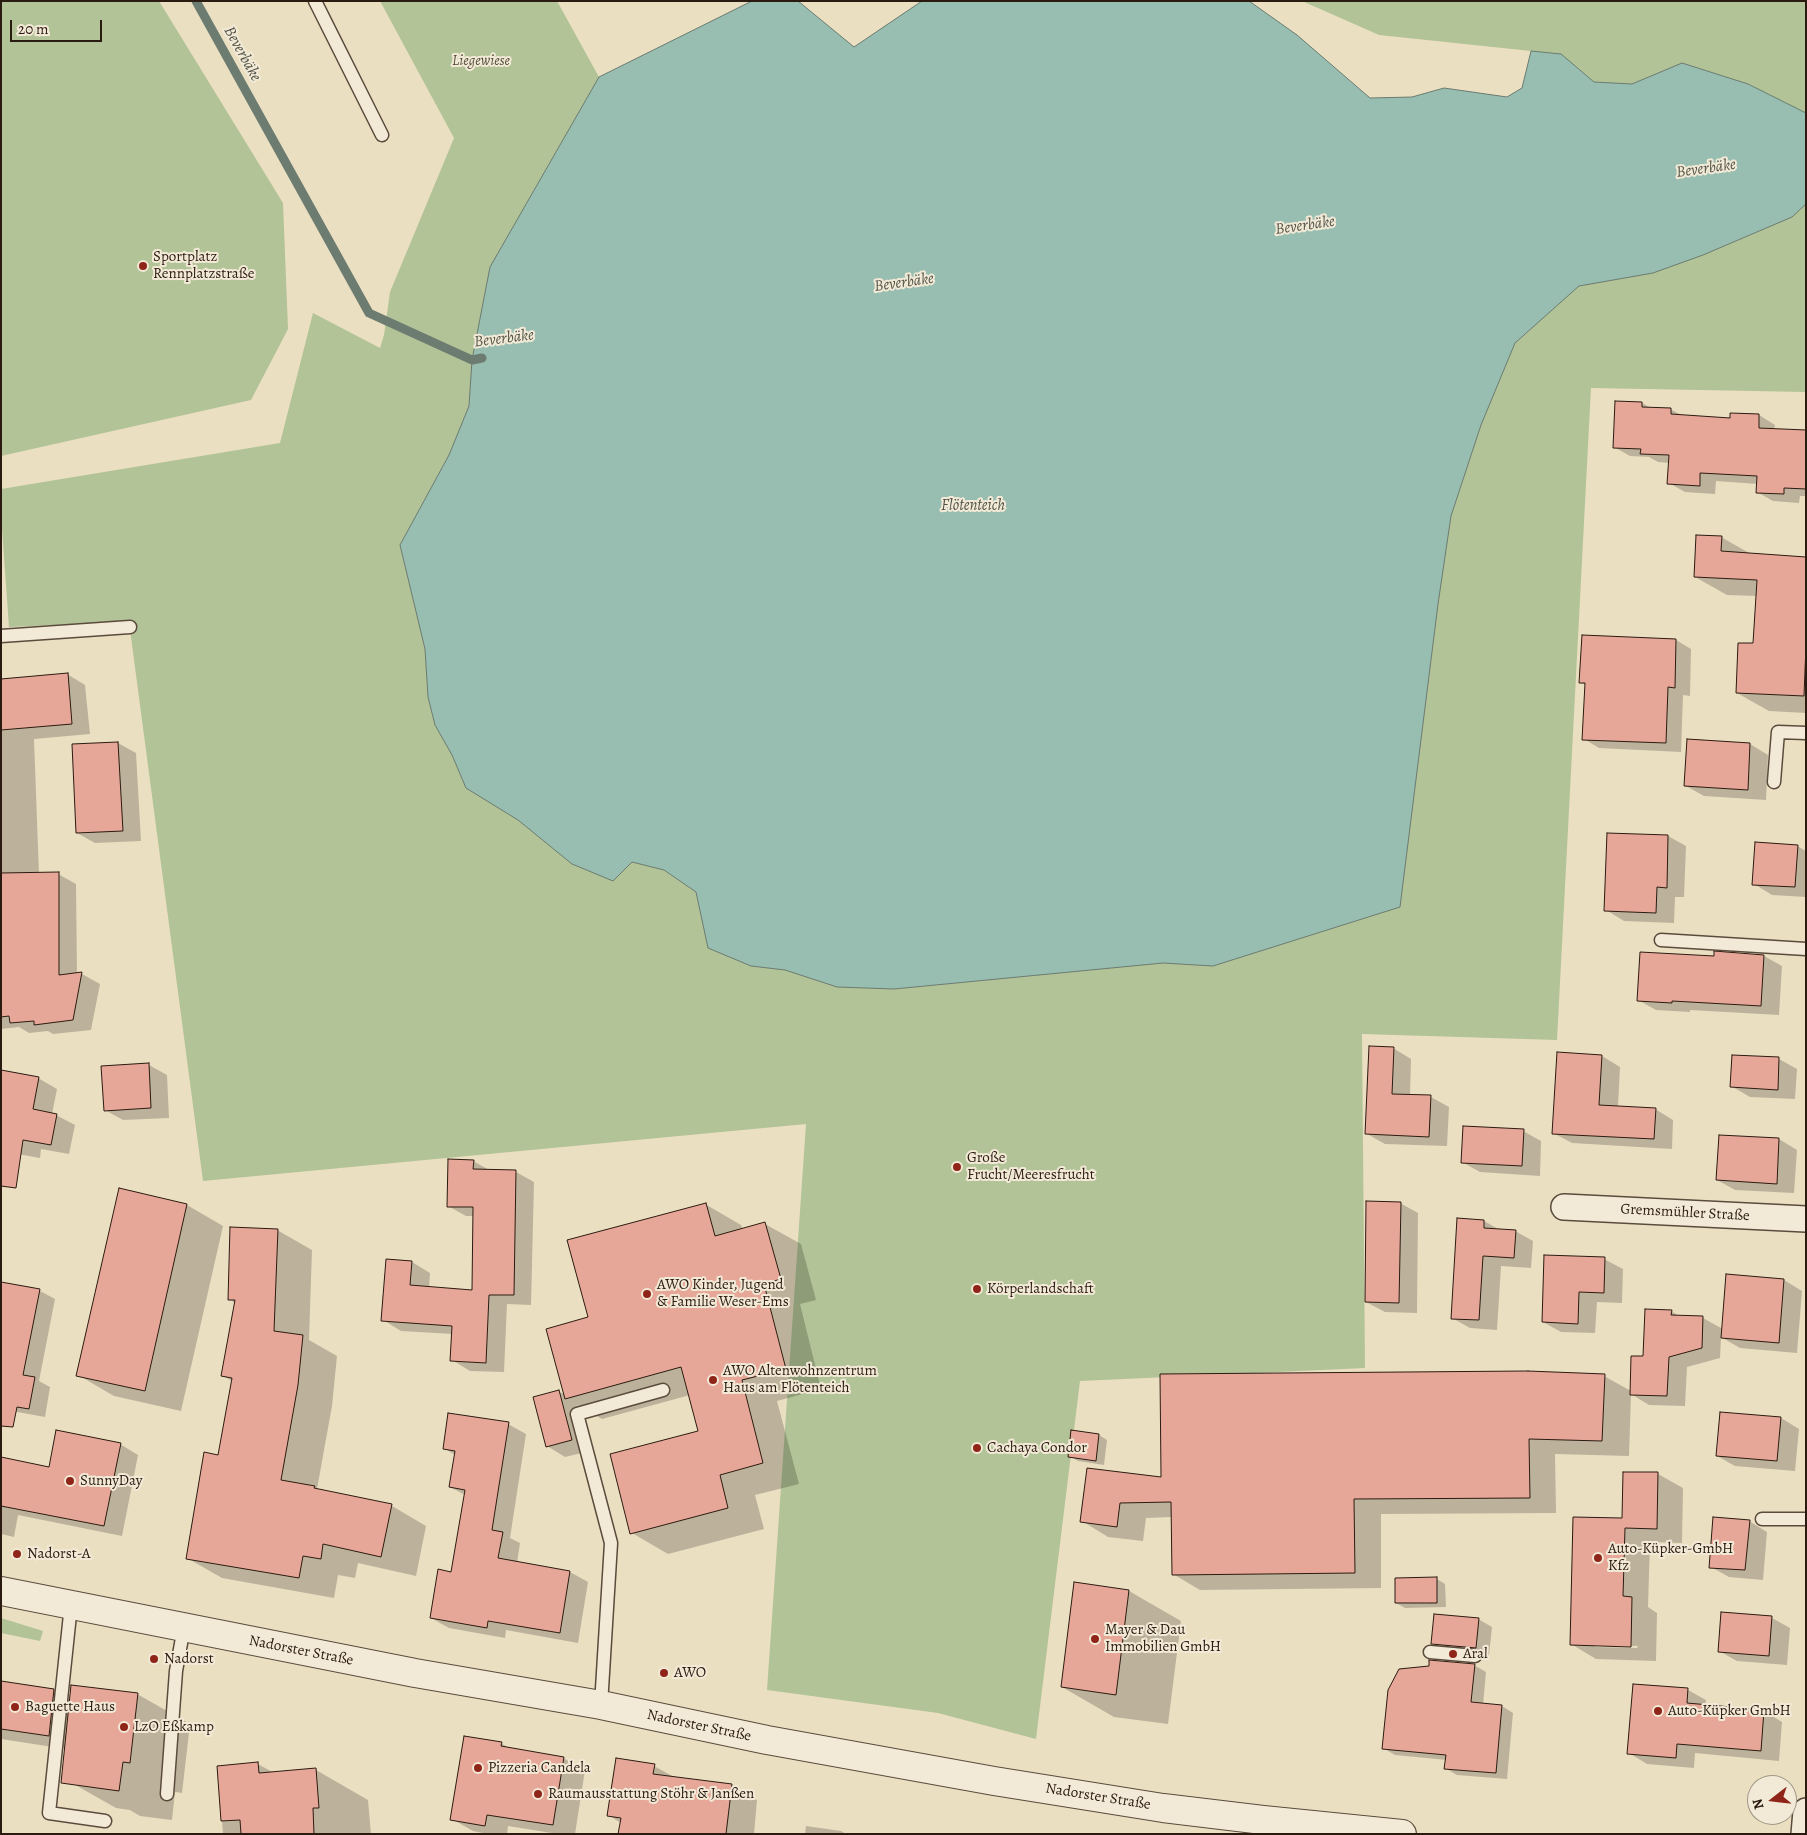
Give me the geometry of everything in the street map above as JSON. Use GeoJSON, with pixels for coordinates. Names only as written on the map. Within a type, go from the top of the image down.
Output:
{"type":"FeatureCollection","features":[{"type":"Feature","properties":{"kind":"street","name":"Gremsmühler Straße"},"geometry":{"type":"LineString","coordinates":[[1564,1207],[1806,1219]]}},
{"type":"Feature","properties":{"kind":"street","name":"Nadorster Straße"},"geometry":{"type":"LineString","coordinates":[[1,1590],[415,1673],[601,1705],[767,1740],[994,1781],[1316,1830],[1402,1834]]}},
{"type":"Feature","properties":{"kind":"street"},"geometry":{"type":"LineString","coordinates":[[1804,1834],[1806,1812]]}},
{"type":"Feature","properties":{"kind":"lane"},"geometry":{"type":"LineString","coordinates":[[315,1],[382,135]]}},
{"type":"Feature","properties":{"kind":"lane"},"geometry":{"type":"LineString","coordinates":[[1,636],[130,627]]}},
{"type":"Feature","properties":{"kind":"lane"},"geometry":{"type":"LineString","coordinates":[[1774,782],[1778,732],[1806,733]]}},
{"type":"Feature","properties":{"kind":"lane"},"geometry":{"type":"LineString","coordinates":[[1661,940],[1806,949]]}},
{"type":"Feature","properties":{"kind":"lane"},"geometry":{"type":"LineString","coordinates":[[601,1705],[610,1543],[577,1414],[663,1390]]}},
{"type":"Feature","properties":{"kind":"lane"},"geometry":{"type":"LineString","coordinates":[[1762,1519],[1806,1519]]}},
{"type":"Feature","properties":{"kind":"lane"},"geometry":{"type":"LineString","coordinates":[[71,1604],[49,1813],[105,1822]]}},
{"type":"Feature","properties":{"kind":"lane"},"geometry":{"type":"LineString","coordinates":[[167,1794],[176,1670],[184,1627]]}},
{"type":"Feature","properties":{"kind":"lane"},"geometry":{"type":"LineString","coordinates":[[1430,1652],[1475,1656]]}},
{"type":"Feature","properties":{"kind":"green space","name":"Sportplatz Rennplatzstraße"},"geometry":{"type":"Polygon","coordinates":[[[1,1],[159,1],[283,203],[288,329],[251,400],[1,456],[1,1]]]}},
{"type":"Feature","properties":{"kind":"green space","name":"Liegewiese"},"geometry":{"type":"Polygon","coordinates":[[[380,1],[557,1],[599,77],[752,1],[798,1],[854,47],[922,1],[1249,1],[1297,35],[1370,98],[1412,97],[1444,88],[1507,97],[1522,88],[1531,51],[1379,35],[1302,1],[1806,1],[1806,392],[1591,388],[1557,1040],[1362,1034],[1365,1368],[1080,1381],[1036,1739],[938,1713],[767,1690],[806,1124],[203,1181],[129,622],[9,627],[1,515],[1,489],[280,443],[313,313],[380,348],[384,335],[390,292],[454,138],[380,1]]]}},
{"type":"Feature","properties":{"kind":"green space"},"geometry":{"type":"Polygon","coordinates":[[[1,1618],[43,1631],[40,1641],[1,1633],[1,1618]]]}},
{"type":"Feature","properties":{"kind":"water","name":"Flötenteich"},"geometry":{"type":"Polygon","coordinates":[[[752,1],[798,1],[854,47],[922,1],[1249,1],[1297,35],[1370,98],[1412,97],[1444,88],[1507,97],[1522,88],[1531,51],[1561,54],[1594,82],[1632,84],[1682,63],[1748,84],[1806,113],[1806,204],[1792,217],[1703,255],[1653,273],[1579,286],[1515,343],[1481,425],[1451,516],[1438,604],[1400,907],[1213,966],[1163,963],[894,989],[837,987],[785,970],[751,966],[708,948],[696,892],[664,870],[632,862],[613,881],[572,864],[518,820],[466,788],[452,755],[435,725],[428,697],[425,649],[400,545],[449,455],[469,406],[472,360],[490,267],[599,77],[752,1]]]}},
{"type":"Feature","properties":{"kind":"building"},"geometry":{"type":"Polygon","coordinates":[[[1615,401],[1642,402],[1642,407],[1671,408],[1671,414],[1730,418],[1730,413],[1759,414],[1759,428],[1806,430],[1806,489],[1784,488],[1784,494],[1756,493],[1757,476],[1700,473],[1700,486],[1667,484],[1669,455],[1640,454],[1641,449],[1613,448],[1615,401]]]}},
{"type":"Feature","properties":{"kind":"building"},"geometry":{"type":"Polygon","coordinates":[[[1696,535],[1722,536],[1721,551],[1806,557],[1804,696],[1736,693],[1738,643],[1753,643],[1757,580],[1694,577],[1696,535]]]}},
{"type":"Feature","properties":{"kind":"building"},"geometry":{"type":"Polygon","coordinates":[[[1582,635],[1676,639],[1675,688],[1668,687],[1666,743],[1582,740],[1585,683],[1579,683],[1582,635]]]}},
{"type":"Feature","properties":{"kind":"building"},"geometry":{"type":"Polygon","coordinates":[[[68,673],[72,724],[1,730],[1,679],[68,673]]]}},
{"type":"Feature","properties":{"kind":"building"},"geometry":{"type":"Polygon","coordinates":[[[1687,739],[1750,743],[1748,790],[1684,786],[1687,739]]]}},
{"type":"Feature","properties":{"kind":"building"},"geometry":{"type":"Polygon","coordinates":[[[118,742],[123,831],[76,833],[72,744],[118,742]]]}},
{"type":"Feature","properties":{"kind":"building"},"geometry":{"type":"Polygon","coordinates":[[[1607,833],[1668,835],[1667,888],[1657,887],[1656,913],[1604,911],[1607,833]]]}},
{"type":"Feature","properties":{"kind":"building"},"geometry":{"type":"Polygon","coordinates":[[[1755,842],[1798,845],[1795,887],[1752,885],[1755,842]]]}},
{"type":"Feature","properties":{"kind":"building"},"geometry":{"type":"Polygon","coordinates":[[[59,872],[59,975],[82,972],[73,1020],[34,1025],[34,1021],[10,1023],[9,1016],[1,1017],[1,873],[59,872]]]}},
{"type":"Feature","properties":{"kind":"building"},"geometry":{"type":"Polygon","coordinates":[[[1714,951],[1764,955],[1761,1006],[1637,1001],[1640,952],[1714,956],[1714,951]]]}},
{"type":"Feature","properties":{"kind":"building"},"geometry":{"type":"Polygon","coordinates":[[[1369,1046],[1394,1047],[1392,1094],[1431,1095],[1429,1137],[1365,1134],[1369,1046]]]}},
{"type":"Feature","properties":{"kind":"building"},"geometry":{"type":"Polygon","coordinates":[[[1557,1052],[1602,1055],[1599,1105],[1656,1108],[1654,1139],[1552,1134],[1557,1052]]]}},
{"type":"Feature","properties":{"kind":"building"},"geometry":{"type":"Polygon","coordinates":[[[1732,1055],[1779,1057],[1778,1090],[1730,1087],[1732,1055]]]}},
{"type":"Feature","properties":{"kind":"building"},"geometry":{"type":"Polygon","coordinates":[[[149,1063],[151,1108],[104,1111],[101,1066],[149,1063]]]}},
{"type":"Feature","properties":{"kind":"building"},"geometry":{"type":"Polygon","coordinates":[[[1,1070],[39,1077],[33,1109],[57,1114],[51,1145],[23,1140],[16,1188],[1,1186],[1,1070]]]}},
{"type":"Feature","properties":{"kind":"building"},"geometry":{"type":"Polygon","coordinates":[[[1463,1126],[1524,1129],[1522,1166],[1461,1163],[1463,1126]]]}},
{"type":"Feature","properties":{"kind":"building"},"geometry":{"type":"Polygon","coordinates":[[[1719,1135],[1779,1138],[1777,1184],[1716,1180],[1719,1135]]]}},
{"type":"Feature","properties":{"kind":"building"},"geometry":{"type":"Polygon","coordinates":[[[448,1159],[474,1160],[473,1169],[516,1170],[514,1295],[489,1295],[486,1363],[450,1361],[452,1326],[381,1321],[386,1259],[412,1261],[410,1285],[472,1290],[473,1207],[447,1207],[448,1159]]]}},
{"type":"Feature","properties":{"kind":"building"},"geometry":{"type":"Polygon","coordinates":[[[119,1188],[187,1204],[145,1391],[76,1376],[119,1188]]]}},
{"type":"Feature","properties":{"kind":"building"},"geometry":{"type":"Polygon","coordinates":[[[1366,1201],[1401,1202],[1399,1303],[1365,1302],[1366,1201]]]}},
{"type":"Feature","properties":{"kind":"building"},"geometry":{"type":"Polygon","coordinates":[[[706,1203],[715,1236],[765,1222],[781,1279],[764,1284],[786,1369],[742,1380],[763,1463],[720,1475],[728,1508],[630,1534],[610,1454],[698,1431],[681,1367],[565,1399],[546,1329],[588,1317],[567,1240],[706,1203]]]}},
{"type":"Feature","properties":{"kind":"building"},"geometry":{"type":"Polygon","coordinates":[[[1457,1218],[1484,1220],[1484,1228],[1516,1230],[1514,1258],[1483,1256],[1479,1320],[1451,1319],[1457,1218]]]}},
{"type":"Feature","properties":{"kind":"building"},"geometry":{"type":"Polygon","coordinates":[[[230,1227],[278,1229],[274,1331],[303,1335],[298,1385],[281,1480],[392,1504],[381,1557],[323,1544],[321,1559],[303,1556],[299,1578],[186,1559],[204,1452],[218,1455],[232,1378],[221,1376],[235,1300],[228,1300],[230,1227]]]}},
{"type":"Feature","properties":{"kind":"building"},"geometry":{"type":"Polygon","coordinates":[[[1544,1255],[1605,1257],[1604,1293],[1579,1292],[1578,1324],[1542,1322],[1544,1255]]]}},
{"type":"Feature","properties":{"kind":"building"},"geometry":{"type":"Polygon","coordinates":[[[1726,1274],[1784,1279],[1779,1343],[1721,1338],[1726,1274]]]}},
{"type":"Feature","properties":{"kind":"building"},"geometry":{"type":"Polygon","coordinates":[[[1,1282],[40,1289],[23,1375],[35,1377],[29,1409],[17,1407],[13,1427],[1,1426],[1,1282]]]}},
{"type":"Feature","properties":{"kind":"building"},"geometry":{"type":"Polygon","coordinates":[[[1645,1309],[1672,1310],[1671,1315],[1703,1316],[1702,1348],[1669,1357],[1667,1396],[1630,1395],[1631,1356],[1643,1356],[1645,1309]]]}},
{"type":"Feature","properties":{"kind":"building"},"geometry":{"type":"Polygon","coordinates":[[[1528,1371],[1605,1374],[1602,1441],[1529,1439],[1530,1498],[1354,1499],[1355,1573],[1172,1575],[1171,1502],[1120,1503],[1117,1527],[1080,1522],[1087,1468],[1161,1477],[1160,1374],[1528,1371]]]}},
{"type":"Feature","properties":{"kind":"building"},"geometry":{"type":"Polygon","coordinates":[[[559,1390],[572,1440],[546,1447],[533,1397],[559,1390]]]}},
{"type":"Feature","properties":{"kind":"building"},"geometry":{"type":"Polygon","coordinates":[[[1720,1412],[1781,1417],[1777,1461],[1716,1456],[1720,1412]]]}},
{"type":"Feature","properties":{"kind":"building"},"geometry":{"type":"Polygon","coordinates":[[[448,1413],[509,1422],[492,1530],[503,1532],[498,1558],[570,1571],[560,1633],[488,1621],[487,1628],[430,1618],[438,1569],[451,1572],[465,1490],[449,1487],[455,1451],[443,1449],[448,1413]]]}},
{"type":"Feature","properties":{"kind":"building"},"geometry":{"type":"Polygon","coordinates":[[[56,1430],[121,1443],[104,1526],[1,1506],[1,1457],[49,1467],[56,1430]]]}},
{"type":"Feature","properties":{"kind":"building"},"geometry":{"type":"Polygon","coordinates":[[[1071,1430],[1099,1434],[1096,1461],[1068,1457],[1071,1430]]]}},
{"type":"Feature","properties":{"kind":"building","name":"Auto-Küpker-GmbH Kfz"},"geometry":{"type":"Polygon","coordinates":[[[1623,1472],[1658,1472],[1657,1529],[1625,1528],[1623,1596],[1632,1597],[1631,1647],[1570,1645],[1573,1517],[1622,1518],[1623,1472]]]}},
{"type":"Feature","properties":{"kind":"building"},"geometry":{"type":"Polygon","coordinates":[[[1713,1517],[1750,1520],[1745,1570],[1709,1568],[1713,1517]]]}},
{"type":"Feature","properties":{"kind":"building"},"geometry":{"type":"Polygon","coordinates":[[[1437,1577],[1437,1603],[1395,1603],[1395,1578],[1437,1577]]]}},
{"type":"Feature","properties":{"kind":"building","name":"Mayer & Dau Immobilien GmbH"},"geometry":{"type":"Polygon","coordinates":[[[1074,1582],[1129,1590],[1116,1695],[1061,1687],[1074,1582]]]}},
{"type":"Feature","properties":{"kind":"building"},"geometry":{"type":"Polygon","coordinates":[[[1721,1612],[1772,1616],[1769,1656],[1718,1652],[1721,1612]]]}},
{"type":"Feature","properties":{"kind":"building"},"geometry":{"type":"Polygon","coordinates":[[[1434,1614],[1479,1618],[1476,1648],[1431,1644],[1434,1614]]]}},
{"type":"Feature","properties":{"kind":"building"},"geometry":{"type":"Polygon","coordinates":[[[1429,1660],[1475,1664],[1471,1702],[1502,1705],[1496,1773],[1444,1769],[1446,1755],[1382,1749],[1388,1690],[1399,1669],[1429,1666],[1429,1660]]]}},
{"type":"Feature","properties":{"kind":"building"},"geometry":{"type":"Polygon","coordinates":[[[1,1681],[54,1689],[49,1736],[1,1729],[1,1681]]]}},
{"type":"Feature","properties":{"kind":"building"},"geometry":{"type":"Polygon","coordinates":[[[1633,1684],[1688,1688],[1687,1703],[1764,1710],[1761,1751],[1677,1744],[1676,1758],[1627,1754],[1633,1684]]]}},
{"type":"Feature","properties":{"kind":"building"},"geometry":{"type":"Polygon","coordinates":[[[71,1685],[138,1693],[130,1763],[123,1762],[119,1791],[61,1783],[71,1685]]]}},
{"type":"Feature","properties":{"kind":"building"},"geometry":{"type":"Polygon","coordinates":[[[464,1736],[502,1742],[501,1746],[564,1757],[553,1825],[487,1815],[485,1826],[450,1820],[464,1736]]]}},
{"type":"Feature","properties":{"kind":"building"},"geometry":{"type":"Polygon","coordinates":[[[616,1758],[655,1764],[653,1774],[732,1784],[726,1834],[618,1834],[621,1818],[607,1816],[616,1758]]]}},
{"type":"Feature","properties":{"kind":"building"},"geometry":{"type":"Polygon","coordinates":[[[258,1762],[259,1773],[316,1768],[319,1808],[313,1808],[314,1834],[241,1834],[240,1820],[221,1821],[217,1766],[258,1762]]]}},
{"type":"Feature","properties":{"kind":"waterway","name":"Beverbäke"},"geometry":{"type":"LineString","coordinates":[[196,1],[369,313],[472,360],[482,358]]}},
{"type":"Feature","properties":{"kind":"place","name":"Sportplatz Rennplatzstraße"},"geometry":{"type":"Point","coordinates":[143,266]}},
{"type":"Feature","properties":{"kind":"place","name":"Große Frucht/Meeresfrucht"},"geometry":{"type":"Point","coordinates":[957,1167]}},
{"type":"Feature","properties":{"kind":"place","name":"Körperlandschaft"},"geometry":{"type":"Point","coordinates":[977,1289]}},
{"type":"Feature","properties":{"kind":"place","name":"AWO Kinder, Jugend & Familie Weser-Ems"},"geometry":{"type":"Point","coordinates":[647,1294]}},
{"type":"Feature","properties":{"kind":"place","name":"AWO Altenwohnzentrum Haus am Flötenteich"},"geometry":{"type":"Point","coordinates":[713,1380]}},
{"type":"Feature","properties":{"kind":"place","name":"Cachaya Condor"},"geometry":{"type":"Point","coordinates":[977,1448]}},
{"type":"Feature","properties":{"kind":"place","name":"SunnyDay"},"geometry":{"type":"Point","coordinates":[70,1481]}},
{"type":"Feature","properties":{"kind":"place","name":"Nadorst-A"},"geometry":{"type":"Point","coordinates":[17,1554]}},
{"type":"Feature","properties":{"kind":"place","name":"Auto-Küpker-GmbH Kfz"},"geometry":{"type":"Point","coordinates":[1598,1558]}},
{"type":"Feature","properties":{"kind":"place","name":"Mayer & Dau Immobilien GmbH"},"geometry":{"type":"Point","coordinates":[1095,1639]}},
{"type":"Feature","properties":{"kind":"place","name":"Aral"},"geometry":{"type":"Point","coordinates":[1453,1654]}},
{"type":"Feature","properties":{"kind":"place","name":"Nadorst"},"geometry":{"type":"Point","coordinates":[154,1659]}},
{"type":"Feature","properties":{"kind":"place","name":"AWO"},"geometry":{"type":"Point","coordinates":[664,1673]}},
{"type":"Feature","properties":{"kind":"place","name":"Baguette Haus"},"geometry":{"type":"Point","coordinates":[15,1707]}},
{"type":"Feature","properties":{"kind":"place","name":"Auto-Küpker GmbH"},"geometry":{"type":"Point","coordinates":[1658,1711]}},
{"type":"Feature","properties":{"kind":"place","name":"LzO Eßkamp"},"geometry":{"type":"Point","coordinates":[124,1727]}},
{"type":"Feature","properties":{"kind":"place","name":"Pizzeria Candela"},"geometry":{"type":"Point","coordinates":[478,1768]}},
{"type":"Feature","properties":{"kind":"place","name":"Raumausstattung Stöhr & Janßen"},"geometry":{"type":"Point","coordinates":[538,1794]}}]}
